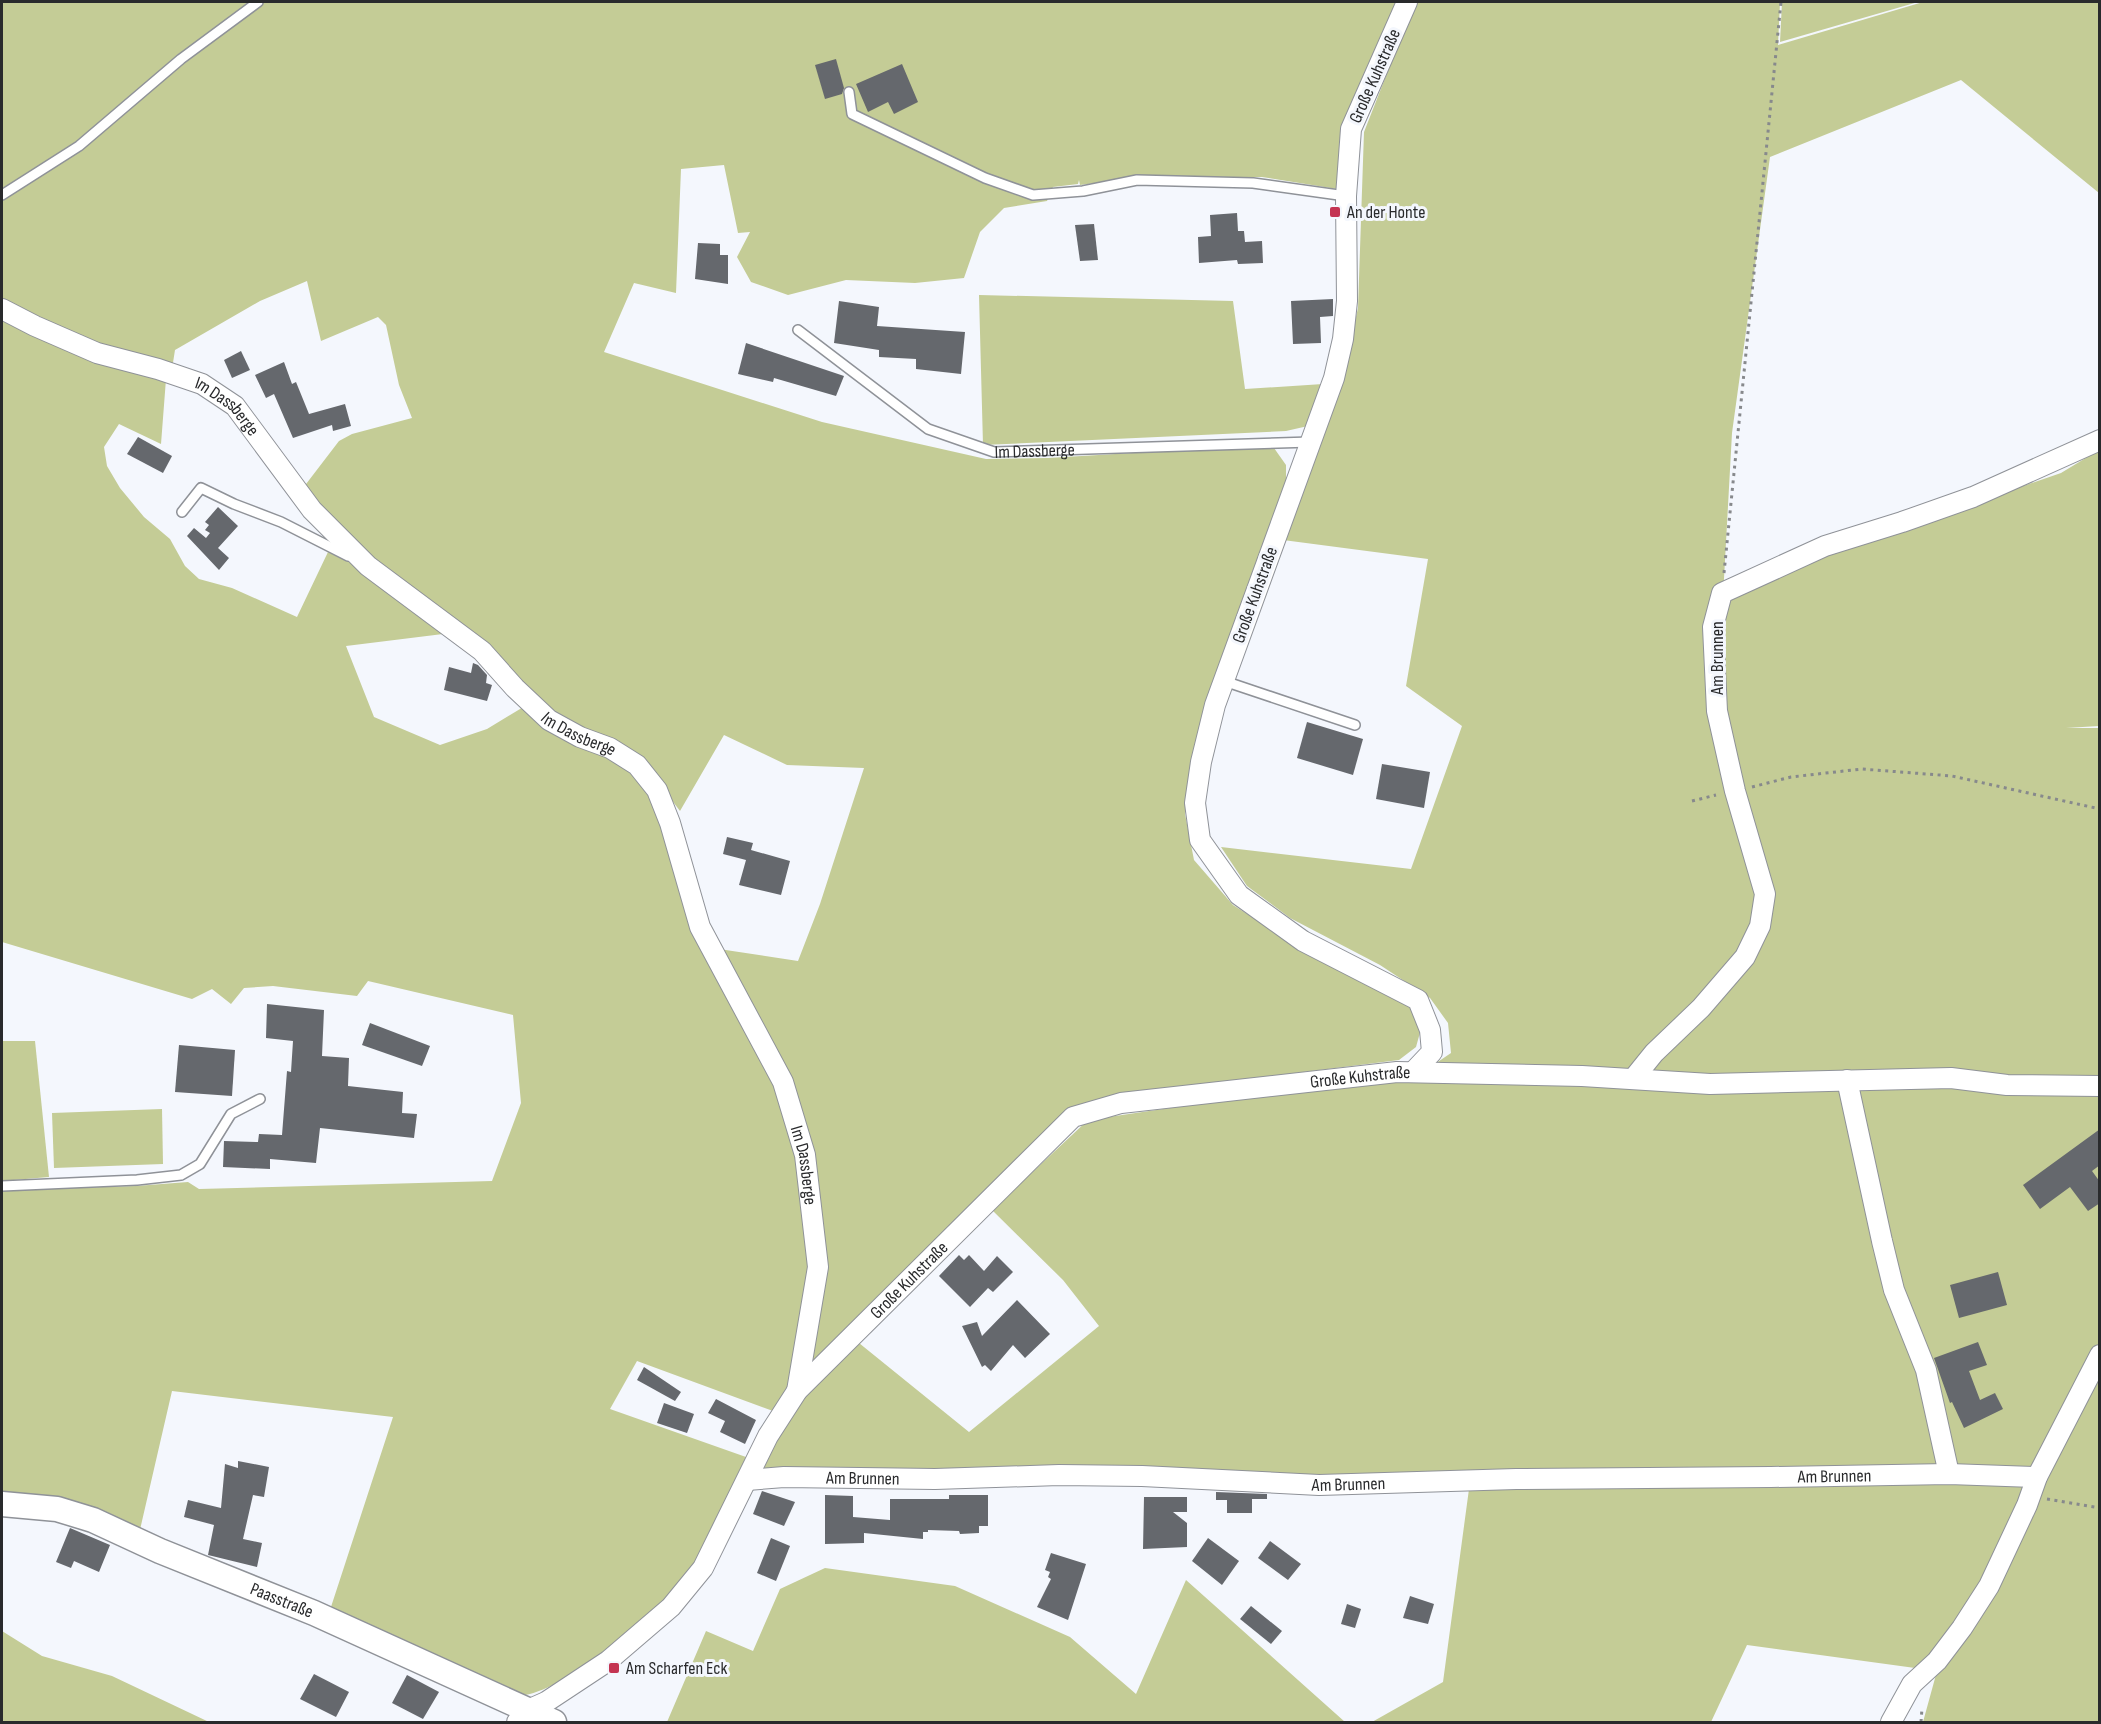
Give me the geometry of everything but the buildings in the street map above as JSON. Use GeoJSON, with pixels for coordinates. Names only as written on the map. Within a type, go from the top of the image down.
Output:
{"type":"FeatureCollection","features":[{"type":"Feature","properties":{"kind":"street","name":"Große Kuhstraße"},"geometry":{"type":"LineString","coordinates":[[522,1716],[608,1661],[671,1607],[703,1568],[768,1436],[797,1391],[1074,1117],[1121,1104],[1413,1072],[1432,1052],[1431,1029],[1419,1000],[1304,941],[1239,895],[1200,840],[1195,803],[1201,762],[1215,705],[1334,378],[1343,339],[1347,301],[1346,196],[1351,129],[1407,2]]}},
{"type":"Feature","properties":{"kind":"street","name":"Im Dassberge"},"geometry":{"type":"LineString","coordinates":[[2,309],[97,353],[158,369],[202,384],[234,406],[312,510],[368,566],[482,651],[515,688],[549,720],[580,737],[610,748],[638,765],[657,790],[670,823],[700,927],[783,1082],[805,1155],[818,1267],[797,1391]]}},
{"type":"Feature","properties":{"kind":"street"},"geometry":{"type":"LineString","coordinates":[[1722,593],[1825,546],[1973,497],[2100,440]]}},
{"type":"Feature","properties":{"kind":"street","name":"Am Brunnen"},"geometry":{"type":"LineString","coordinates":[[1633,1078],[1654,1053],[1701,1008],[1745,957],[1760,927],[1765,894],[1735,791],[1717,711],[1713,627],[1722,593]]}},
{"type":"Feature","properties":{"kind":"street"},"geometry":{"type":"LineString","coordinates":[[1413,1072],[1633,1078],[1710,1084],[1791,1084],[1847,1080],[1952,1078],[2007,1085],[2100,1086]]}},
{"type":"Feature","properties":{"kind":"street"},"geometry":{"type":"LineString","coordinates":[[1847,1080],[1894,1290],[1926,1370],[1949,1474]]}},
{"type":"Feature","properties":{"kind":"street"},"geometry":{"type":"LineString","coordinates":[[1891,1722],[1912,1684],[1937,1661],[1989,1586],[2037,1477],[2100,1355]]}},
{"type":"Feature","properties":{"kind":"street","name":"Am Brunnen"},"geometry":{"type":"LineString","coordinates":[[747,1480],[784,1476],[935,1479],[1059,1475],[1142,1476],[1319,1485],[1516,1479],[1759,1478],[1949,1474],[2037,1477]]}},
{"type":"Feature","properties":{"kind":"street","name":"Paasstraße"},"geometry":{"type":"LineString","coordinates":[[2,1504],[57,1509],[93,1520],[160,1551],[314,1613],[522,1716],[554,1722]]}},
{"type":"Feature","properties":{"kind":"lane"},"geometry":{"type":"LineString","coordinates":[[2,195],[79,146],[181,59],[258,2]]}},
{"type":"Feature","properties":{"kind":"lane"},"geometry":{"type":"LineString","coordinates":[[849,92],[852,114],[985,178],[1033,195],[1083,191],[1137,180],[1253,183],[1346,196]]}},
{"type":"Feature","properties":{"kind":"lane","name":"Im Dassberge"},"geometry":{"type":"LineString","coordinates":[[798,330],[928,429],[994,452],[1311,442]]}},
{"type":"Feature","properties":{"kind":"lane"},"geometry":{"type":"LineString","coordinates":[[182,512],[201,488],[234,504],[281,522],[368,566]]}},
{"type":"Feature","properties":{"kind":"lane"},"geometry":{"type":"LineString","coordinates":[[1224,681],[1355,725]]}},
{"type":"Feature","properties":{"kind":"lane"},"geometry":{"type":"LineString","coordinates":[[2,1186],[137,1180],[181,1175],[200,1164],[231,1114],[260,1099]]}},
{"type":"Feature","properties":{"kind":"path"},"geometry":{"type":"LineString","coordinates":[[1722,593],[1781,2]]}},
{"type":"Feature","properties":{"kind":"path"},"geometry":{"type":"LineString","coordinates":[[1692,801],[1791,777],[1862,769],[1952,776],[2100,809]]}},
{"type":"Feature","properties":{"kind":"path"},"geometry":{"type":"LineString","coordinates":[[2030,1496],[2100,1508]]}},
{"type":"Feature","properties":{"kind":"green space"},"geometry":{"type":"Polygon","coordinates":[[[2,2],[1397,2],[1337,189],[1262,177],[1141,177],[1080,185],[1079,180],[1078,184],[1053,187],[1047,201],[1004,208],[980,232],[964,278],[915,283],[846,280],[788,295],[751,282],[737,257],[750,232],[738,233],[724,165],[681,169],[676,293],[634,283],[604,352],[822,422],[986,459],[1048,458],[1250,446],[1274,448],[1286,465],[1286,483],[1267,532],[1197,750],[1185,814],[1194,860],[1233,905],[1299,947],[1400,997],[1417,1015],[1421,1029],[1416,1047],[1399,1060],[1106,1097],[1077,1108],[816,1364],[808,1359],[812,1158],[719,949],[798,961],[820,904],[864,768],[787,765],[724,735],[680,811],[649,770],[572,729],[374,563],[303,488],[339,441],[352,434],[412,418],[399,385],[386,325],[378,317],[321,341],[307,281],[260,301],[175,350],[172,369],[98,349],[2,305],[2,2]]]}},
{"type":"Feature","properties":{"kind":"green space"},"geometry":{"type":"Polygon","coordinates":[[[1415,2],[1780,2],[1778,45],[1923,2],[2099,2],[2099,193],[1961,80],[1770,157],[1732,433],[1723,597],[1840,549],[2061,473],[2099,450],[2099,726],[2066,728],[2100,728],[2099,1722],[1923,1722],[1937,1671],[1747,1645],[1711,1722],[1372,1722],[1443,1682],[1469,1489],[1473,1490],[1469,1476],[758,1471],[776,1436],[809,1393],[859,1343],[969,1432],[1099,1326],[1063,1280],[992,1210],[1088,1120],[1307,1088],[1411,1080],[1451,1053],[1448,1023],[1430,998],[1380,965],[1290,918],[1247,886],[1221,847],[1411,869],[1462,726],[1406,686],[1428,559],[1283,540],[1342,378],[1358,308],[1364,132],[1415,2]]]}},
{"type":"Feature","properties":{"kind":"green space"},"geometry":{"type":"Polygon","coordinates":[[[1782,2],[1918,2],[1780,42],[1782,2]]]}},
{"type":"Feature","properties":{"kind":"green space"},"geometry":{"type":"Polygon","coordinates":[[[979,295],[1233,301],[1245,389],[1323,384],[1308,426],[1286,431],[983,445],[979,295]]]}},
{"type":"Feature","properties":{"kind":"green space"},"geometry":{"type":"Polygon","coordinates":[[[2,319],[166,379],[161,444],[119,424],[104,447],[107,466],[120,488],[144,517],[170,539],[185,566],[199,579],[232,588],[297,617],[328,552],[361,568],[451,633],[346,646],[374,717],[440,745],[487,729],[525,706],[625,763],[651,789],[777,1083],[798,1153],[814,1270],[787,1391],[773,1411],[637,1361],[610,1409],[746,1457],[714,1534],[696,1567],[652,1611],[609,1648],[564,1679],[543,1689],[525,1695],[330,1610],[393,1417],[172,1391],[139,1534],[2,1495],[2,1190],[188,1182],[199,1189],[492,1181],[521,1103],[513,1015],[368,981],[357,996],[273,986],[244,988],[231,1004],[212,989],[192,999],[2,942],[2,319]]]}},
{"type":"Feature","properties":{"kind":"green space"},"geometry":{"type":"Polygon","coordinates":[[[2,1041],[35,1041],[49,1177],[2,1181],[2,1041]]]}},
{"type":"Feature","properties":{"kind":"green space"},"geometry":{"type":"Polygon","coordinates":[[[162,1109],[163,1164],[54,1168],[52,1113],[162,1109]]]}},
{"type":"Feature","properties":{"kind":"green space"},"geometry":{"type":"Polygon","coordinates":[[[825,1568],[955,1586],[1070,1637],[1136,1694],[1186,1580],[1345,1722],[667,1722],[706,1631],[753,1651],[780,1589],[825,1568]]]}},
{"type":"Feature","properties":{"kind":"green space"},"geometry":{"type":"Polygon","coordinates":[[[2,1631],[42,1656],[112,1676],[209,1722],[2,1722],[2,1631]]]}},
{"type":"Feature","properties":{"kind":"place","name":"An der Honte"},"geometry":{"type":"Point","coordinates":[1335,212]}},
{"type":"Feature","properties":{"kind":"place","name":"Am Scharfen Eck"},"geometry":{"type":"Point","coordinates":[614,1668]}}]}
